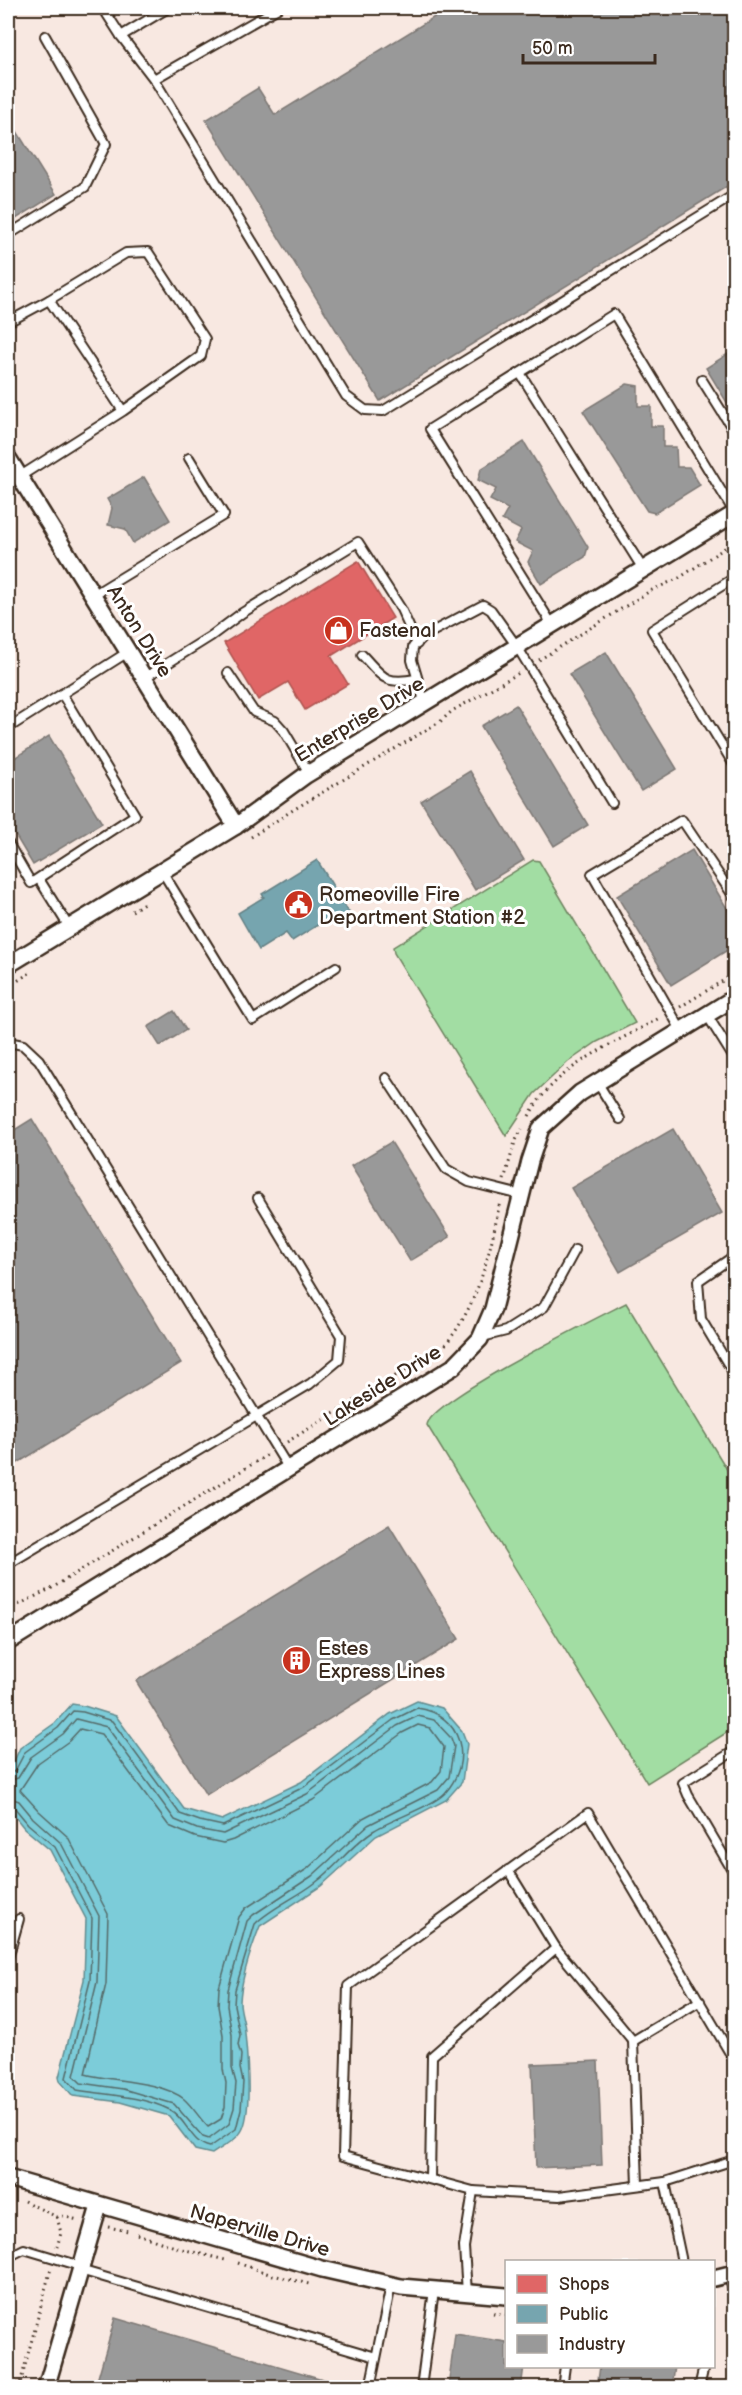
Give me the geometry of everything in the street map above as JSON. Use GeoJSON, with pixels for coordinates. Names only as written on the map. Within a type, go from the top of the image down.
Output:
{"type":"FeatureCollection","features":[{"type":"Feature","properties":{"kind":"street","name":"Anton Drive"},"geometry":{"type":"LineString","coordinates":[[8,458],[236,826]]}},
{"type":"Feature","properties":{"kind":"street","name":"Enterprise Drive"},"geometry":{"type":"LineString","coordinates":[[8,965],[236,826],[309,773],[518,648],[735,513]]}},
{"type":"Feature","properties":{"kind":"street","name":"Lakeside Drive"},"geometry":{"type":"LineString","coordinates":[[8,1642],[453,1367],[480,1338],[493,1309],[521,1195],[542,1128],[580,1093],[735,998]]}},
{"type":"Feature","properties":{"kind":"street","name":"Naperville Drive"},"geometry":{"type":"LineString","coordinates":[[8,2178],[322,2269],[391,2285],[505,2296]]}},
{"type":"Feature","properties":{"kind":"street"},"geometry":{"type":"LineString","coordinates":[[45,2388],[99,2206]]}},
{"type":"Feature","properties":{"kind":"lane"},"geometry":{"type":"LineString","coordinates":[[103,8],[154,80],[346,396],[365,410],[383,411],[735,195]]}},
{"type":"Feature","properties":{"kind":"lane"},"geometry":{"type":"LineString","coordinates":[[121,36],[168,8]]}},
{"type":"Feature","properties":{"kind":"lane"},"geometry":{"type":"LineString","coordinates":[[154,80],[278,8]]}},
{"type":"Feature","properties":{"kind":"lane"},"geometry":{"type":"LineString","coordinates":[[8,235],[85,187],[106,144],[45,36]]}},
{"type":"Feature","properties":{"kind":"lane"},"geometry":{"type":"LineString","coordinates":[[8,322],[126,253],[148,252],[205,339],[201,356],[123,411],[19,477]]}},
{"type":"Feature","properties":{"kind":"lane"},"geometry":{"type":"LineString","coordinates":[[49,300],[123,411]]}},
{"type":"Feature","properties":{"kind":"lane"},"geometry":{"type":"LineString","coordinates":[[553,626],[430,429],[520,372],[614,314],[735,513]]}},
{"type":"Feature","properties":{"kind":"lane"},"geometry":{"type":"LineString","coordinates":[[520,372],[644,571]]}},
{"type":"Feature","properties":{"kind":"lane"},"geometry":{"type":"LineString","coordinates":[[702,380],[735,431]]}},
{"type":"Feature","properties":{"kind":"lane"},"geometry":{"type":"LineString","coordinates":[[93,595],[224,515],[189,458]]}},
{"type":"Feature","properties":{"kind":"lane"},"geometry":{"type":"LineString","coordinates":[[144,678],[211,636],[242,613],[358,542],[401,609],[417,644]]}},
{"type":"Feature","properties":{"kind":"lane"},"geometry":{"type":"LineString","coordinates":[[735,578],[652,630],[735,765]]}},
{"type":"Feature","properties":{"kind":"lane"},"geometry":{"type":"LineString","coordinates":[[425,704],[412,660],[413,647],[424,636],[483,604],[491,610],[518,648],[612,803]]}},
{"type":"Feature","properties":{"kind":"lane"},"geometry":{"type":"LineString","coordinates":[[8,728],[128,652]]}},
{"type":"Feature","properties":{"kind":"lane"},"geometry":{"type":"LineString","coordinates":[[362,655],[387,680],[399,682],[416,679]]}},
{"type":"Feature","properties":{"kind":"lane"},"geometry":{"type":"LineString","coordinates":[[228,673],[254,711],[275,721],[284,731],[309,773]]}},
{"type":"Feature","properties":{"kind":"lane"},"geometry":{"type":"LineString","coordinates":[[8,843],[31,883],[135,815],[62,694]]}},
{"type":"Feature","properties":{"kind":"lane"},"geometry":{"type":"LineString","coordinates":[[681,1030],[592,874],[682,820],[735,897]]}},
{"type":"Feature","properties":{"kind":"lane"},"geometry":{"type":"LineString","coordinates":[[162,871],[253,1020],[336,967]]}},
{"type":"Feature","properties":{"kind":"lane"},"geometry":{"type":"LineString","coordinates":[[39,879],[69,927]]}},
{"type":"Feature","properties":{"kind":"lane"},"geometry":{"type":"LineString","coordinates":[[707,1015],[735,1058]]}},
{"type":"Feature","properties":{"kind":"lane"},"geometry":{"type":"LineString","coordinates":[[8,1042],[24,1045],[39,1060],[288,1468]]}},
{"type":"Feature","properties":{"kind":"lane"},"geometry":{"type":"LineString","coordinates":[[386,1078],[446,1169],[469,1182],[521,1195]]}},
{"type":"Feature","properties":{"kind":"lane"},"geometry":{"type":"LineString","coordinates":[[597,1082],[620,1119]]}},
{"type":"Feature","properties":{"kind":"lane"},"geometry":{"type":"LineString","coordinates":[[8,1564],[310,1384],[339,1360],[341,1336],[258,1198]]}},
{"type":"Feature","properties":{"kind":"lane"},"geometry":{"type":"LineString","coordinates":[[480,1338],[506,1331],[544,1307],[575,1250]]}},
{"type":"Feature","properties":{"kind":"lane"},"geometry":{"type":"LineString","coordinates":[[735,1256],[698,1281],[701,1319],[735,1374]]}},
{"type":"Feature","properties":{"kind":"lane"},"geometry":{"type":"LineString","coordinates":[[735,1751],[683,1783],[735,1873]]}},
{"type":"Feature","properties":{"kind":"lane"},"geometry":{"type":"LineString","coordinates":[[735,2060],[588,1812],[348,1986],[343,2156],[473,2191],[559,2196],[665,2182],[735,2160]]}},
{"type":"Feature","properties":{"kind":"lane"},"geometry":{"type":"LineString","coordinates":[[508,1870],[556,1948],[633,2041],[638,2185]]}},
{"type":"Feature","properties":{"kind":"lane"},"geometry":{"type":"LineString","coordinates":[[8,1958],[18,1919]]}},
{"type":"Feature","properties":{"kind":"lane"},"geometry":{"type":"LineString","coordinates":[[430,2179],[432,2056],[556,1948]]}},
{"type":"Feature","properties":{"kind":"lane"},"geometry":{"type":"LineString","coordinates":[[633,2041],[700,2001]]}},
{"type":"Feature","properties":{"kind":"lane"},"geometry":{"type":"LineString","coordinates":[[665,2182],[682,2260]]}},
{"type":"Feature","properties":{"kind":"lane"},"geometry":{"type":"LineString","coordinates":[[467,2293],[464,2247],[473,2191]]}},
{"type":"Feature","properties":{"kind":"lane"},"geometry":{"type":"LineString","coordinates":[[8,2265],[10,2256],[24,2249],[376,2357]]}},
{"type":"Feature","properties":{"kind":"lane"},"geometry":{"type":"LineString","coordinates":[[726,2275],[735,2294]]}},
{"type":"Feature","properties":{"kind":"lane"},"geometry":{"type":"LineString","coordinates":[[370,2388],[391,2285]]}},
{"type":"Feature","properties":{"kind":"lane"},"geometry":{"type":"LineString","coordinates":[[421,2388],[434,2290]]}},
{"type":"Feature","properties":{"kind":"lane"},"geometry":{"type":"LineString","coordinates":[[562,2388],[565,2368]]}},
{"type":"Feature","properties":{"kind":"lane"},"geometry":{"type":"LineString","coordinates":[[699,2388],[704,2368]]}},
{"type":"Feature","properties":{"kind":"path"},"geometry":{"type":"LineString","coordinates":[[243,843],[453,711],[530,668],[544,656],[641,596],[679,578],[735,542]]}},
{"type":"Feature","properties":{"kind":"path"},"geometry":{"type":"LineString","coordinates":[[124,915],[146,902]]}},
{"type":"Feature","properties":{"kind":"path"},"geometry":{"type":"LineString","coordinates":[[8,987],[40,967]]}},
{"type":"Feature","properties":{"kind":"path"},"geometry":{"type":"LineString","coordinates":[[8,1610],[52,1588],[436,1353],[444,1346],[467,1311],[479,1282],[515,1142],[542,1094],[563,1075],[603,1048],[735,974]]}},
{"type":"Feature","properties":{"kind":"path"},"geometry":{"type":"LineString","coordinates":[[16,2198],[57,2217],[61,2233],[19,2388]]}},
{"type":"Feature","properties":{"kind":"shaded area"},"geometry":{"type":"Polygon","coordinates":[[[8,8],[734,8],[734,2387],[8,2388],[8,8]]]}},
{"type":"Feature","properties":{"kind":"green space"},"geometry":{"type":"Polygon","coordinates":[[[533,860],[539,861],[635,1023],[597,1042],[568,1062],[534,1094],[506,1136],[394,953],[393,947],[533,860]]]}},
{"type":"Feature","properties":{"kind":"green space"},"geometry":{"type":"Polygon","coordinates":[[[626,1303],[734,1481],[734,1728],[647,1783],[427,1425],[435,1413],[484,1380],[550,1342],[626,1303]]]}},
{"type":"Feature","properties":{"kind":"water"},"geometry":{"type":"Polygon","coordinates":[[[417,1701],[442,1708],[462,1731],[467,1744],[462,1782],[446,1800],[376,1836],[321,1886],[260,1926],[242,1983],[240,2006],[245,2029],[248,2099],[245,2124],[239,2135],[212,2154],[195,2150],[169,2116],[120,2102],[73,2096],[59,2077],[84,1980],[86,1919],[50,1850],[24,1828],[8,1808],[8,1774],[20,1748],[55,1723],[72,1704],[116,1716],[184,1809],[222,1820],[301,1782],[390,1714],[417,1701]]]}},
{"type":"Feature","properties":{"kind":"building: Shops"},"geometry":{"type":"Polygon","coordinates":[[[358,561],[393,618],[331,656],[348,684],[305,710],[288,682],[258,700],[224,643],[358,561]]]}},
{"type":"Feature","properties":{"kind":"building: Public","name":"Romeoville Fire Department Station #2"},"geometry":{"type":"Polygon","coordinates":[[[317,860],[350,914],[333,924],[329,918],[292,941],[286,933],[259,950],[238,913],[264,897],[262,894],[317,860]]]}},
{"type":"Feature","properties":{"kind":"building: Industry"},"geometry":{"type":"Polygon","coordinates":[[[449,8],[734,8],[734,182],[380,401],[206,120],[258,88],[275,115],[449,8]]]}},
{"type":"Feature","properties":{"kind":"building: Industry"},"geometry":{"type":"Polygon","coordinates":[[[8,117],[56,194],[8,224],[8,117]]]}},
{"type":"Feature","properties":{"kind":"building: Industry"},"geometry":{"type":"Polygon","coordinates":[[[734,350],[734,414],[706,368],[734,350]]]}},
{"type":"Feature","properties":{"kind":"building: Industry"},"geometry":{"type":"Polygon","coordinates":[[[627,384],[638,386],[638,406],[651,406],[651,426],[663,426],[663,447],[676,447],[677,467],[689,467],[700,485],[655,513],[647,511],[583,411],[627,384]]]}},
{"type":"Feature","properties":{"kind":"building: Industry"},"geometry":{"type":"Polygon","coordinates":[[[524,442],[588,547],[585,557],[541,584],[528,562],[533,551],[515,542],[521,530],[502,520],[508,509],[490,500],[496,489],[478,480],[481,469],[524,442]]]}},
{"type":"Feature","properties":{"kind":"building: Industry"},"geometry":{"type":"Polygon","coordinates":[[[144,477],[170,520],[133,543],[125,529],[108,525],[112,508],[107,499],[144,477]]]}},
{"type":"Feature","properties":{"kind":"building: Industry"},"geometry":{"type":"Polygon","coordinates":[[[606,652],[677,769],[641,791],[569,674],[606,652]]]}},
{"type":"Feature","properties":{"kind":"building: Industry"},"geometry":{"type":"Polygon","coordinates":[[[516,705],[588,825],[554,846],[481,726],[516,705]]]}},
{"type":"Feature","properties":{"kind":"building: Industry"},"geometry":{"type":"Polygon","coordinates":[[[49,736],[102,823],[33,865],[8,823],[8,762],[49,736]]]}},
{"type":"Feature","properties":{"kind":"building: Industry"},"geometry":{"type":"Polygon","coordinates":[[[470,771],[524,860],[475,890],[421,801],[470,771]]]}},
{"type":"Feature","properties":{"kind":"building: Industry"},"geometry":{"type":"Polygon","coordinates":[[[692,850],[734,920],[734,946],[671,985],[617,896],[692,850]]]}},
{"type":"Feature","properties":{"kind":"building: Industry"},"geometry":{"type":"Polygon","coordinates":[[[174,1011],[186,1030],[160,1046],[148,1027],[174,1011]]]}},
{"type":"Feature","properties":{"kind":"building: Industry"},"geometry":{"type":"Polygon","coordinates":[[[32,1119],[181,1363],[8,1469],[8,1134],[32,1119]]]}},
{"type":"Feature","properties":{"kind":"building: Industry"},"geometry":{"type":"Polygon","coordinates":[[[673,1129],[722,1213],[620,1272],[571,1188],[673,1129]]]}},
{"type":"Feature","properties":{"kind":"building: Industry"},"geometry":{"type":"Polygon","coordinates":[[[391,1142],[450,1237],[410,1261],[351,1166],[391,1142]]]}},
{"type":"Feature","properties":{"kind":"building: Industry","name":"Estes Express Lines"},"geometry":{"type":"Polygon","coordinates":[[[389,1525],[459,1639],[206,1795],[136,1681],[389,1525]]]}},
{"type":"Feature","properties":{"kind":"building: Industry"},"geometry":{"type":"Polygon","coordinates":[[[598,2061],[602,2165],[536,2168],[532,2064],[598,2061]]]}},
{"type":"Feature","properties":{"kind":"building: Industry"},"geometry":{"type":"Polygon","coordinates":[[[115,2318],[350,2387],[350,2388],[95,2388],[115,2318]]]}},
{"type":"Feature","properties":{"kind":"building: Industry"},"geometry":{"type":"Polygon","coordinates":[[[455,2334],[505,2342],[505,2368],[524,2368],[521,2388],[448,2388],[455,2334]]]}},
{"type":"Feature","properties":{"kind":"building: Industry"},"geometry":{"type":"Polygon","coordinates":[[[600,2368],[675,2368],[672,2388],[597,2388],[600,2368]]]}},
{"type":"Feature","properties":{"kind":"place","name":"Fastenal"},"geometry":{"type":"Point","coordinates":[338,630]}},
{"type":"Feature","properties":{"kind":"place","name":"Romeoville Fire Department Station #2"},"geometry":{"type":"Point","coordinates":[298,905]}},
{"type":"Feature","properties":{"kind":"place","name":"Estes Express Lines"},"geometry":{"type":"Point","coordinates":[297,1660]}}]}
